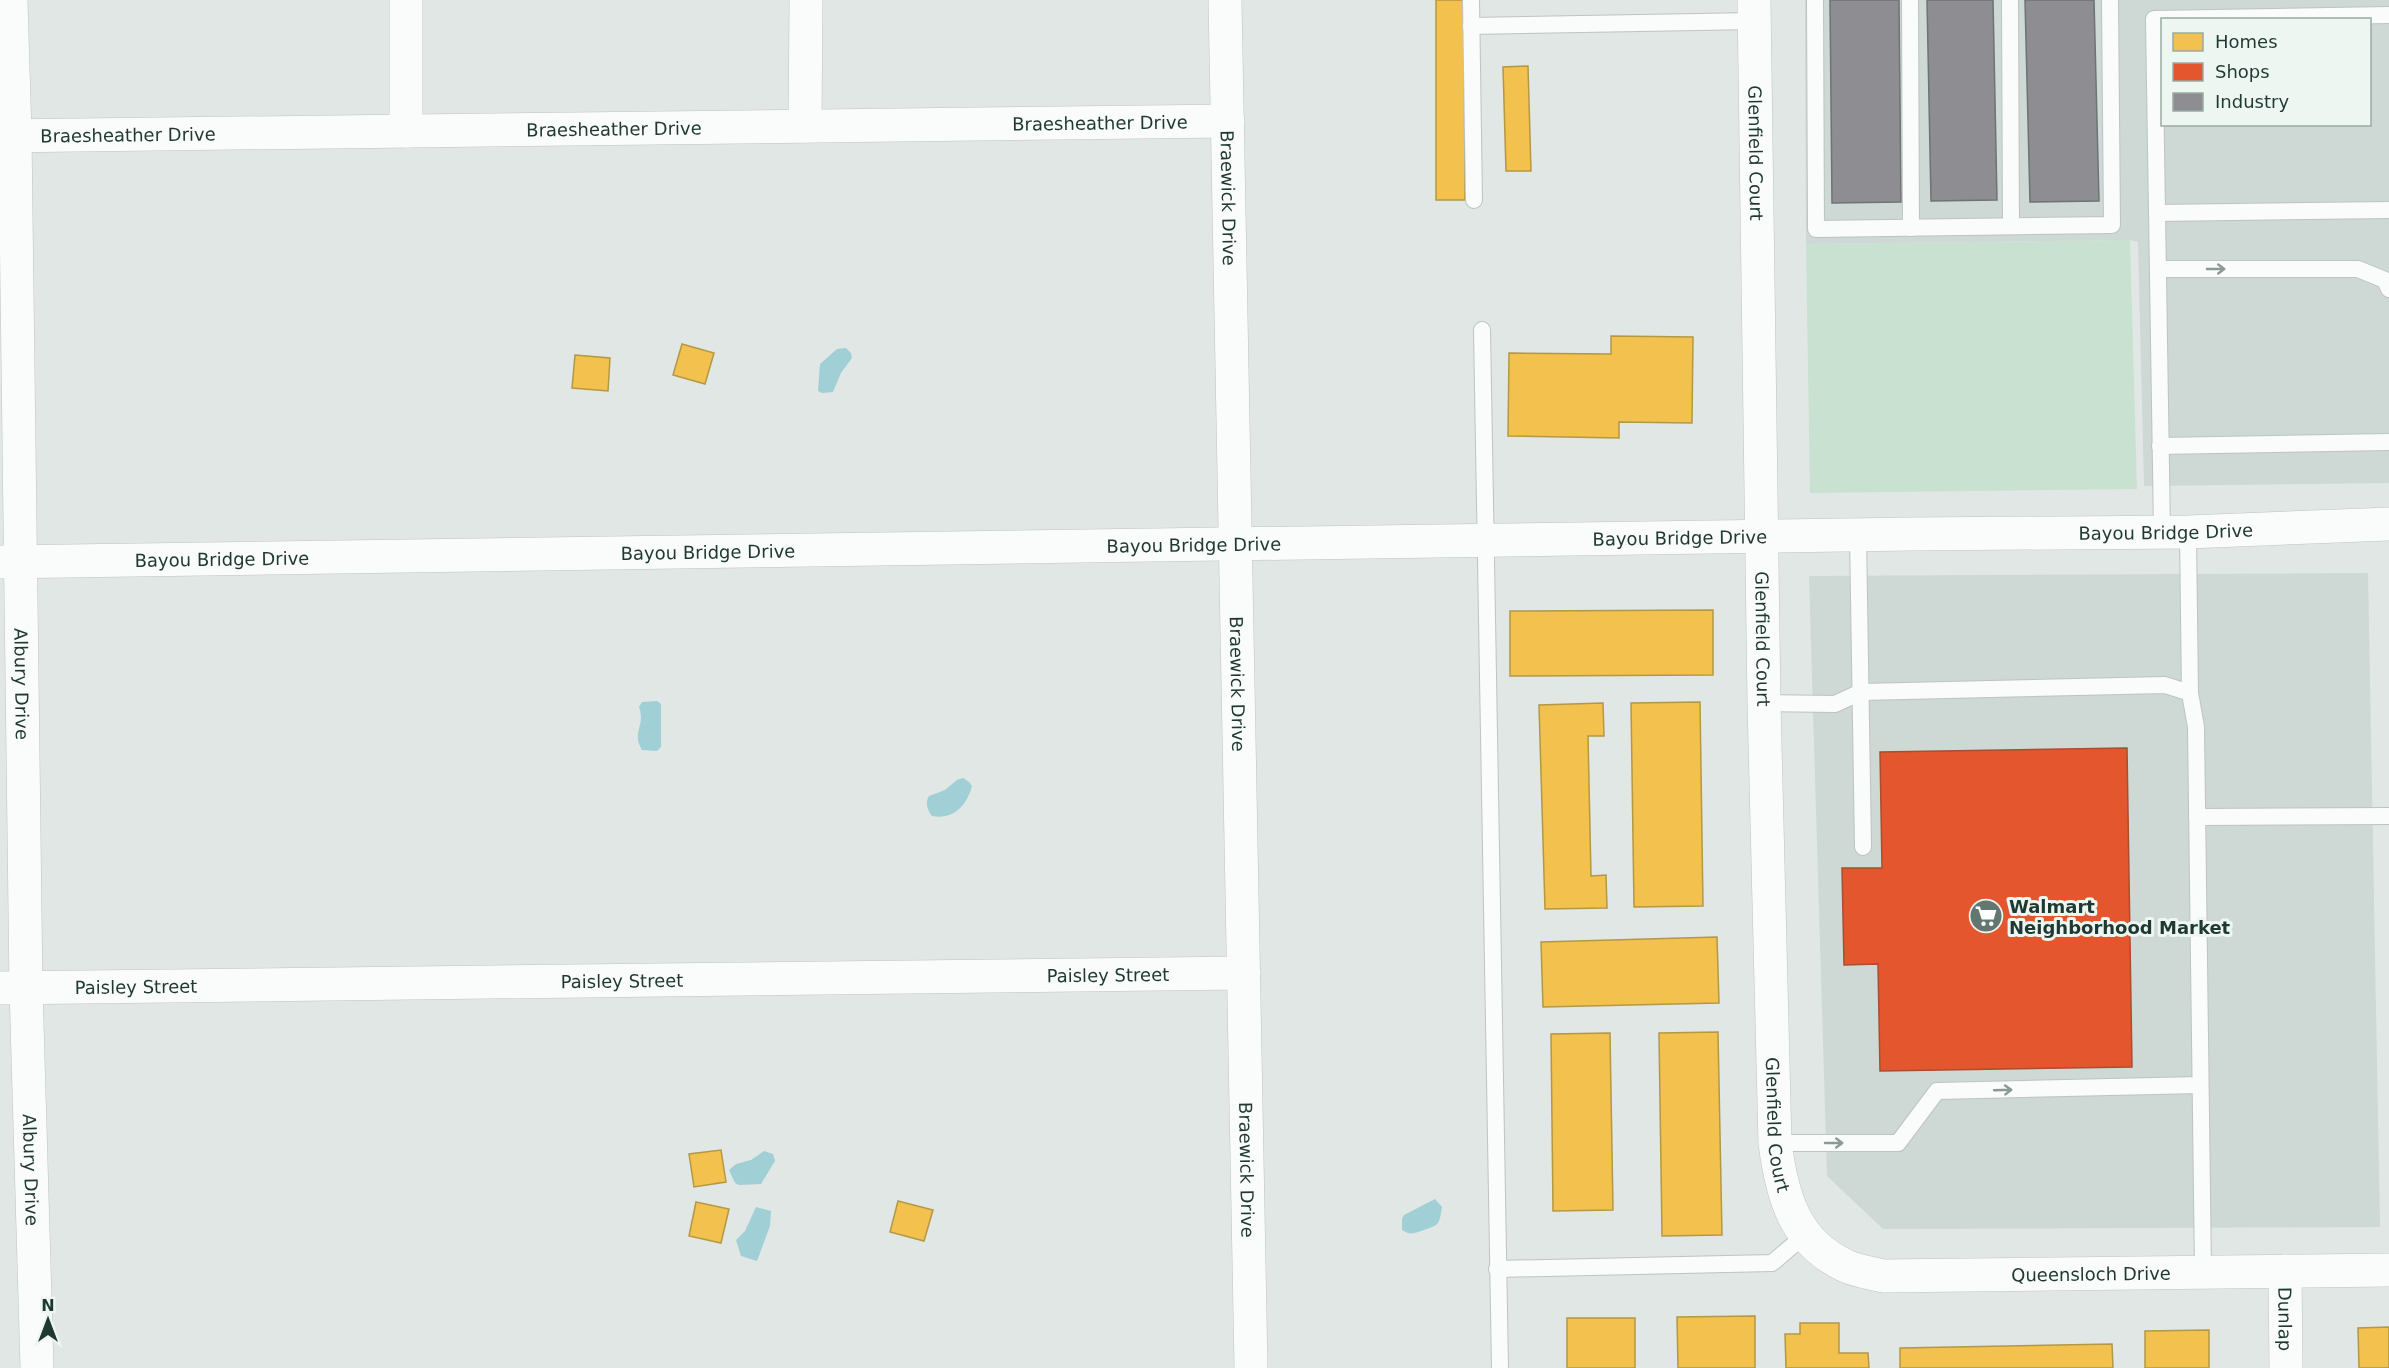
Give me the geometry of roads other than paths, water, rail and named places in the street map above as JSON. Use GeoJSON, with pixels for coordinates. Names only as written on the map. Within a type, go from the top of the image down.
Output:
{"type":"FeatureCollection","features":[{"type":"Feature","properties":{"kind":"street","name":"Albury Drive"},"geometry":{"type":"LineString","coordinates":[[11,0],[8,136],[13,988],[37,1368]]}},
{"type":"Feature","properties":{"kind":"street"},"geometry":{"type":"LineString","coordinates":[[406,0],[406,131]]}},
{"type":"Feature","properties":{"kind":"street"},"geometry":{"type":"LineString","coordinates":[[805,126],[806,0]]}},
{"type":"Feature","properties":{"kind":"street","name":"Braewick Drive"},"geometry":{"type":"LineString","coordinates":[[1225,0],[1251,1368]]}},
{"type":"Feature","properties":{"kind":"street","name":"Glenfield Court"},"geometry":{"type":"LineString","coordinates":[[1755,11],[1764,703],[1775,1143],[1780,1181],[1791,1211],[1805,1235]]}},
{"type":"Feature","properties":{"kind":"street","name":"Braesheather Drive"},"geometry":{"type":"LineString","coordinates":[[8,136],[1228,122]]}},
{"type":"Feature","properties":{"kind":"street","name":"Bayou Bridge Drive"},"geometry":{"type":"LineString","coordinates":[[10,562],[2175,532],[2389,524]]}},
{"type":"Feature","properties":{"kind":"street","name":"Paisley Street"},"geometry":{"type":"LineString","coordinates":[[13,988],[1244,973]]}},
{"type":"Feature","properties":{"kind":"street","name":"Queensloch Drive"},"geometry":{"type":"LineString","coordinates":[[1805,1235],[1824,1253],[1848,1267],[1882,1276],[2389,1270]]}},
{"type":"Feature","properties":{"kind":"street","name":"Dunlap"},"geometry":{"type":"LineString","coordinates":[[2285,1271],[2286,1368]]}},
{"type":"Feature","properties":{"kind":"lane"},"geometry":{"type":"LineString","coordinates":[[1471,0],[1474,200]]}},
{"type":"Feature","properties":{"kind":"lane"},"geometry":{"type":"LineString","coordinates":[[1815,0],[1816,229],[2112,225],[2110,0]]}},
{"type":"Feature","properties":{"kind":"lane"},"geometry":{"type":"LineString","coordinates":[[1910,0],[1911,228]]}},
{"type":"Feature","properties":{"kind":"lane"},"geometry":{"type":"LineString","coordinates":[[2010,0],[2011,226]]}},
{"type":"Feature","properties":{"kind":"lane"},"geometry":{"type":"LineString","coordinates":[[1472,26],[1755,11]]}},
{"type":"Feature","properties":{"kind":"lane"},"geometry":{"type":"LineString","coordinates":[[2213,18],[2389,15]]}},
{"type":"Feature","properties":{"kind":"lane"},"geometry":{"type":"LineString","coordinates":[[2161,19],[2154,19],[2160,446],[2175,532],[2190,693],[2196,727],[2203,1271]]}},
{"type":"Feature","properties":{"kind":"lane"},"geometry":{"type":"LineString","coordinates":[[2157,213],[2389,210]]}},
{"type":"Feature","properties":{"kind":"lane"},"geometry":{"type":"LineString","coordinates":[[2158,269],[2358,269],[2385,280],[2389,290]]}},
{"type":"Feature","properties":{"kind":"lane"},"geometry":{"type":"LineString","coordinates":[[1482,330],[1500,1368]]}},
{"type":"Feature","properties":{"kind":"lane"},"geometry":{"type":"LineString","coordinates":[[2160,446],[2389,442]]}},
{"type":"Feature","properties":{"kind":"lane"},"geometry":{"type":"LineString","coordinates":[[1858,535],[1863,848]]}},
{"type":"Feature","properties":{"kind":"lane"},"geometry":{"type":"LineString","coordinates":[[1764,703],[1835,704],[1861,692],[2165,685],[2190,693]]}},
{"type":"Feature","properties":{"kind":"lane"},"geometry":{"type":"LineString","coordinates":[[2197,817],[2389,816]]}},
{"type":"Feature","properties":{"kind":"lane"},"geometry":{"type":"LineString","coordinates":[[1775,1143],[1898,1143],[1937,1091],[2200,1085]]}},
{"type":"Feature","properties":{"kind":"lane"},"geometry":{"type":"LineString","coordinates":[[1497,1269],[1772,1263],[1805,1235]]}},
{"type":"Feature","properties":{"kind":"water"},"geometry":{"type":"Polygon","coordinates":[[[846,348],[852,358],[841,373],[833,392],[818,391],[820,364],[837,349],[846,348]]]}},
{"type":"Feature","properties":{"kind":"water"},"geometry":{"type":"Polygon","coordinates":[[[657,701],[661,704],[661,747],[657,751],[642,750],[638,738],[641,719],[639,707],[642,702],[657,701]]]}},
{"type":"Feature","properties":{"kind":"water"},"geometry":{"type":"Polygon","coordinates":[[[963,778],[972,786],[963,805],[947,816],[932,816],[927,806],[929,796],[945,790],[963,778]]]}},
{"type":"Feature","properties":{"kind":"water"},"geometry":{"type":"Polygon","coordinates":[[[764,1151],[773,1154],[775,1161],[761,1184],[739,1185],[735,1183],[729,1170],[736,1164],[751,1160],[764,1151]]]}},
{"type":"Feature","properties":{"kind":"water"},"geometry":{"type":"Polygon","coordinates":[[[1435,1199],[1442,1207],[1437,1224],[1413,1233],[1402,1230],[1404,1215],[1435,1199]]]}},
{"type":"Feature","properties":{"kind":"water"},"geometry":{"type":"Polygon","coordinates":[[[756,1207],[771,1211],[770,1226],[757,1261],[741,1256],[736,1240],[745,1231],[756,1207]]]}},
{"type":"Feature","properties":{"kind":"place","name":"Walmart Neighborhood Market"},"geometry":{"type":"Point","coordinates":[1986,916]}}]}
